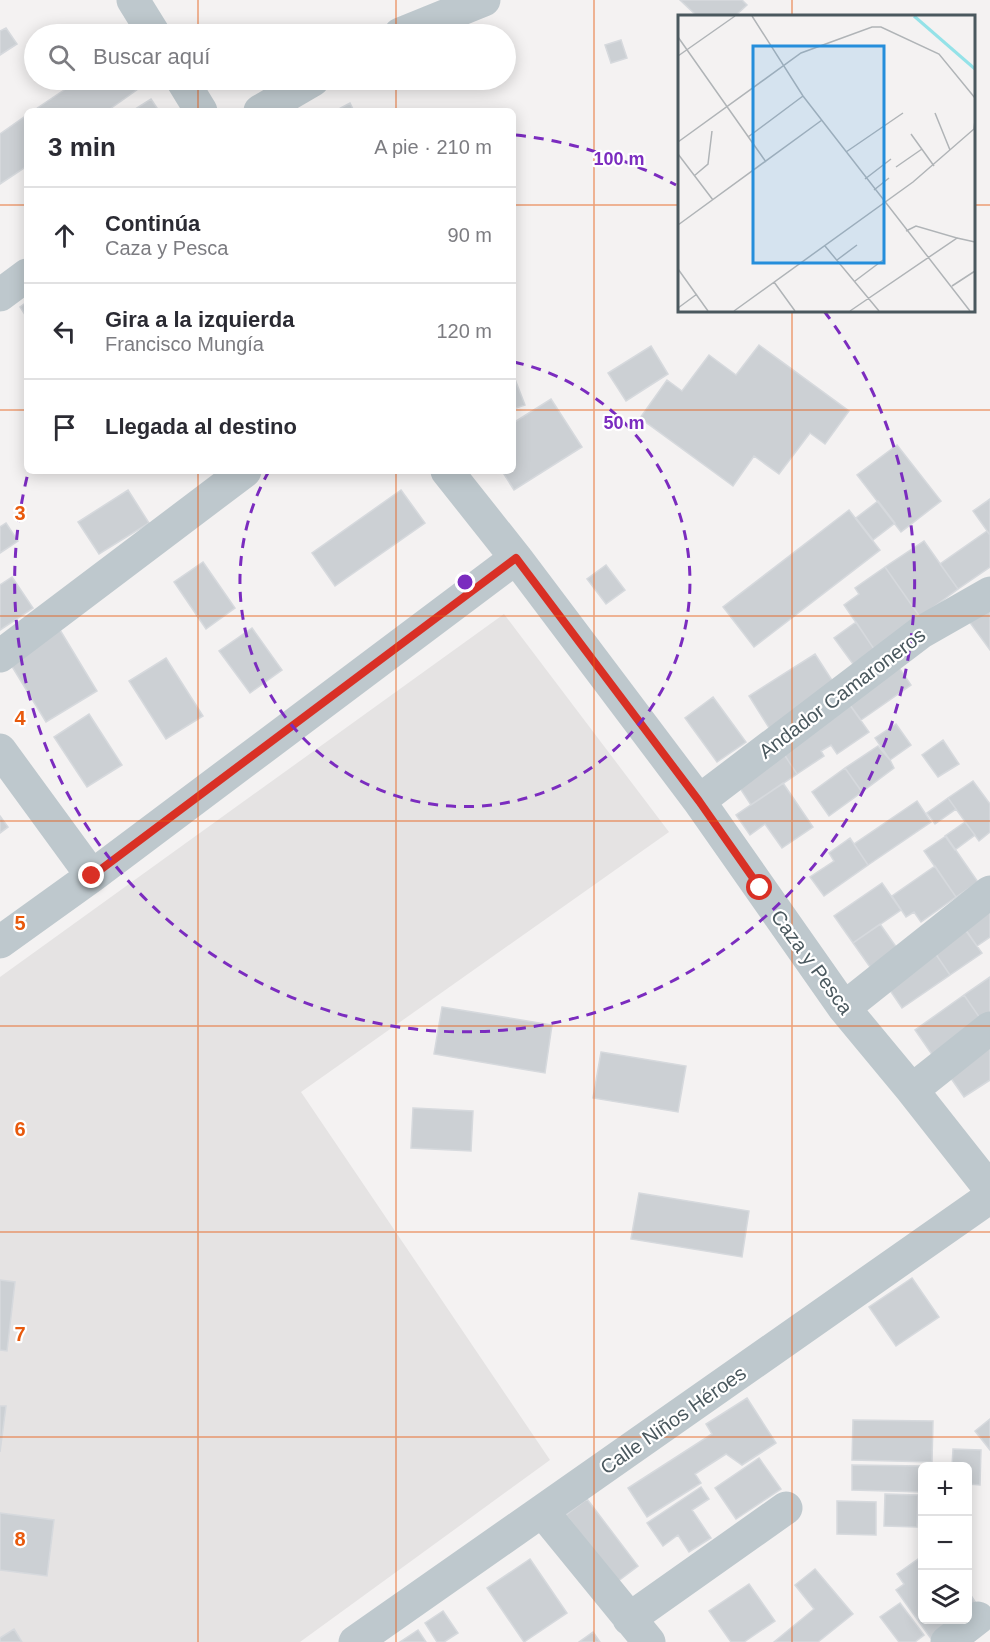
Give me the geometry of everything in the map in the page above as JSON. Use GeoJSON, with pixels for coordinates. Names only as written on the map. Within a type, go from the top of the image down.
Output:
{"type":"FeatureCollection","features":[{"type":"Feature","properties":{"kind":"street"},"geometry":{"type":"LineString","coordinates":[[134,0],[148,24]]}},
{"type":"Feature","properties":{"kind":"street"},"geometry":{"type":"LineString","coordinates":[[425,24],[484,0]]}},
{"type":"Feature","properties":{"kind":"street"},"geometry":{"type":"LineString","coordinates":[[188,90],[199,108]]}},
{"type":"Feature","properties":{"kind":"street"},"geometry":{"type":"LineString","coordinates":[[265,108],[296,90]]}},
{"type":"Feature","properties":{"kind":"street"},"geometry":{"type":"LineString","coordinates":[[0,295],[24,277]]}},
{"type":"Feature","properties":{"kind":"street"},"geometry":{"type":"LineString","coordinates":[[0,656],[241,474]]}},
{"type":"Feature","properties":{"kind":"street","name":"Caza y Pesca"},"geometry":{"type":"LineString","coordinates":[[449,474],[516,558],[699,801],[844,1008],[990,1189]]}},
{"type":"Feature","properties":{"kind":"street"},"geometry":{"type":"LineString","coordinates":[[0,942],[92,876],[516,558]]}},
{"type":"Feature","properties":{"kind":"street","name":"Andador Camaroneros"},"geometry":{"type":"LineString","coordinates":[[699,801],[920,633],[990,593]]}},
{"type":"Feature","properties":{"kind":"street"},"geometry":{"type":"LineString","coordinates":[[0,750],[92,876]]}},
{"type":"Feature","properties":{"kind":"street"},"geometry":{"type":"LineString","coordinates":[[844,1008],[990,892]]}},
{"type":"Feature","properties":{"kind":"street"},"geometry":{"type":"LineString","coordinates":[[912,1090],[990,1028]]}},
{"type":"Feature","properties":{"kind":"street","name":"Calle Niños Héroes"},"geometry":{"type":"LineString","coordinates":[[355,1642],[990,1197]]}},
{"type":"Feature","properties":{"kind":"street"},"geometry":{"type":"LineString","coordinates":[[542,1511],[639,1631],[786,1508]]}},
{"type":"Feature","properties":{"kind":"street"},"geometry":{"type":"LineString","coordinates":[[947,1642],[978,1618]]}},
{"type":"Feature","properties":{"kind":"shaded area"},"geometry":{"type":"Polygon","coordinates":[[[504,614],[669,832],[301,1092],[550,1460],[300,1642],[0,1642],[0,977],[504,614]]]}},
{"type":"Feature","properties":{"kind":"building"},"geometry":{"type":"Polygon","coordinates":[[[680,0],[742,0],[747,5],[736,15],[696,15],[680,0]]]}},
{"type":"Feature","properties":{"kind":"building"},"geometry":{"type":"Polygon","coordinates":[[[6,28],[17,44],[0,55],[0,31],[6,28]]]}},
{"type":"Feature","properties":{"kind":"building"},"geometry":{"type":"Polygon","coordinates":[[[621,40],[627,58],[611,63],[605,45],[621,40]]]}},
{"type":"Feature","properties":{"kind":"building"},"geometry":{"type":"Polygon","coordinates":[[[64,90],[137,90],[111,108],[37,108],[64,90]]]}},
{"type":"Feature","properties":{"kind":"building"},"geometry":{"type":"Polygon","coordinates":[[[151,99],[157,108],[137,108],[151,99]]]}},
{"type":"Feature","properties":{"kind":"building"},"geometry":{"type":"Polygon","coordinates":[[[350,103],[352,108],[341,108],[350,103]]]}},
{"type":"Feature","properties":{"kind":"building"},"geometry":{"type":"Polygon","coordinates":[[[24,117],[24,168],[0,184],[0,134],[24,117]]]}},
{"type":"Feature","properties":{"kind":"building"},"geometry":{"type":"Polygon","coordinates":[[[759,345],[849,411],[825,444],[810,433],[779,474],[754,456],[733,486],[640,418],[667,380],[682,391],[709,355],[736,375],[759,345]]]}},
{"type":"Feature","properties":{"kind":"building"},"geometry":{"type":"Polygon","coordinates":[[[651,346],[668,374],[626,401],[608,373],[651,346]]]}},
{"type":"Feature","properties":{"kind":"building"},"geometry":{"type":"Polygon","coordinates":[[[516,382],[525,405],[516,408],[516,382]]]}},
{"type":"Feature","properties":{"kind":"building"},"geometry":{"type":"Polygon","coordinates":[[[551,399],[582,447],[514,490],[504,474],[516,474],[516,421],[551,399]]]}},
{"type":"Feature","properties":{"kind":"building"},"geometry":{"type":"Polygon","coordinates":[[[897,445],[941,501],[901,532],[857,475],[897,445]]]}},
{"type":"Feature","properties":{"kind":"building"},"geometry":{"type":"Polygon","coordinates":[[[128,490],[149,523],[99,554],[78,522],[128,490]]]}},
{"type":"Feature","properties":{"kind":"building"},"geometry":{"type":"Polygon","coordinates":[[[401,490],[425,523],[335,586],[312,553],[401,490]]]}},
{"type":"Feature","properties":{"kind":"building"},"geometry":{"type":"Polygon","coordinates":[[[990,499],[990,535],[973,511],[990,499]]]}},
{"type":"Feature","properties":{"kind":"building"},"geometry":{"type":"Polygon","coordinates":[[[878,501],[895,523],[873,540],[856,518],[878,501]]]}},
{"type":"Feature","properties":{"kind":"building"},"geometry":{"type":"Polygon","coordinates":[[[849,510],[880,550],[754,647],[723,607],[849,510]]]}},
{"type":"Feature","properties":{"kind":"building"},"geometry":{"type":"Polygon","coordinates":[[[6,523],[18,541],[0,553],[0,527],[6,523]]]}},
{"type":"Feature","properties":{"kind":"building"},"geometry":{"type":"Polygon","coordinates":[[[987,531],[990,535],[990,567],[958,589],[940,564],[987,531]]]}},
{"type":"Feature","properties":{"kind":"building"},"geometry":{"type":"Polygon","coordinates":[[[924,541],[958,589],[920,617],[885,567],[924,541]]]}},
{"type":"Feature","properties":{"kind":"building"},"geometry":{"type":"Polygon","coordinates":[[[203,562],[235,608],[206,629],[174,582],[203,562]]]}},
{"type":"Feature","properties":{"kind":"building"},"geometry":{"type":"Polygon","coordinates":[[[606,565],[625,590],[606,604],[587,579],[606,565]]]}},
{"type":"Feature","properties":{"kind":"building"},"geometry":{"type":"Polygon","coordinates":[[[885,567],[920,617],[874,649],[844,605],[859,594],[855,588],[885,567]]]}},
{"type":"Feature","properties":{"kind":"building"},"geometry":{"type":"Polygon","coordinates":[[[12,577],[33,608],[0,630],[0,585],[12,577]]]}},
{"type":"Feature","properties":{"kind":"building"},"geometry":{"type":"Polygon","coordinates":[[[990,604],[990,650],[968,620],[990,604]]]}},
{"type":"Feature","properties":{"kind":"building"},"geometry":{"type":"Polygon","coordinates":[[[856,622],[874,649],[853,664],[834,638],[856,622]]]}},
{"type":"Feature","properties":{"kind":"building"},"geometry":{"type":"Polygon","coordinates":[[[252,628],[282,670],[250,693],[219,651],[252,628]]]}},
{"type":"Feature","properties":{"kind":"building"},"geometry":{"type":"Polygon","coordinates":[[[60,630],[97,691],[46,722],[8,660],[60,630]]]}},
{"type":"Feature","properties":{"kind":"building"},"geometry":{"type":"Polygon","coordinates":[[[815,654],[837,688],[771,731],[749,696],[815,654]]]}},
{"type":"Feature","properties":{"kind":"building"},"geometry":{"type":"Polygon","coordinates":[[[166,658],[203,716],[166,739],[129,681],[166,658]]]}},
{"type":"Feature","properties":{"kind":"building"},"geometry":{"type":"Polygon","coordinates":[[[893,659],[911,685],[861,720],[847,701],[893,659]]]}},
{"type":"Feature","properties":{"kind":"building"},"geometry":{"type":"Polygon","coordinates":[[[713,697],[746,742],[717,762],[685,718],[713,697]]]}},
{"type":"Feature","properties":{"kind":"building"},"geometry":{"type":"Polygon","coordinates":[[[847,701],[869,732],[837,754],[831,745],[821,751],[824,756],[797,774],[778,745],[847,701]]]}},
{"type":"Feature","properties":{"kind":"building"},"geometry":{"type":"Polygon","coordinates":[[[89,714],[122,765],[87,787],[54,737],[89,714]]]}},
{"type":"Feature","properties":{"kind":"building"},"geometry":{"type":"Polygon","coordinates":[[[896,724],[911,745],[890,760],[875,738],[896,724]]]}},
{"type":"Feature","properties":{"kind":"building"},"geometry":{"type":"Polygon","coordinates":[[[943,740],[959,764],[938,777],[922,755],[943,740]]]}},
{"type":"Feature","properties":{"kind":"building"},"geometry":{"type":"Polygon","coordinates":[[[778,745],[797,774],[751,805],[732,776],[778,745]]]}},
{"type":"Feature","properties":{"kind":"building"},"geometry":{"type":"Polygon","coordinates":[[[878,746],[894,768],[862,792],[845,768],[878,746]]]}},
{"type":"Feature","properties":{"kind":"building"},"geometry":{"type":"Polygon","coordinates":[[[845,768],[862,792],[829,816],[812,792],[845,768]]]}},
{"type":"Feature","properties":{"kind":"building"},"geometry":{"type":"Polygon","coordinates":[[[973,781],[990,804],[990,832],[979,841],[948,798],[973,781]]]}},
{"type":"Feature","properties":{"kind":"building"},"geometry":{"type":"Polygon","coordinates":[[[783,783],[813,827],[782,848],[765,824],[750,835],[736,815],[783,783]]]}},
{"type":"Feature","properties":{"kind":"building"},"geometry":{"type":"Polygon","coordinates":[[[948,798],[956,809],[935,824],[927,813],[948,798]]]}},
{"type":"Feature","properties":{"kind":"building"},"geometry":{"type":"Polygon","coordinates":[[[917,801],[931,822],[868,865],[854,844],[917,801]]]}},
{"type":"Feature","properties":{"kind":"building"},"geometry":{"type":"Polygon","coordinates":[[[0,816],[8,827],[0,833],[0,816]]]}},
{"type":"Feature","properties":{"kind":"building"},"geometry":{"type":"Polygon","coordinates":[[[965,822],[975,835],[955,850],[945,836],[965,822]]]}},
{"type":"Feature","properties":{"kind":"building"},"geometry":{"type":"Polygon","coordinates":[[[946,836],[978,882],[956,897],[924,851],[946,836]]]}},
{"type":"Feature","properties":{"kind":"building"},"geometry":{"type":"Polygon","coordinates":[[[850,838],[868,865],[824,896],[810,877],[834,861],[829,853],[850,838]]]}},
{"type":"Feature","properties":{"kind":"building"},"geometry":{"type":"Polygon","coordinates":[[[935,866],[956,897],[921,922],[914,912],[906,917],[892,896],[935,866]]]}},
{"type":"Feature","properties":{"kind":"building"},"geometry":{"type":"Polygon","coordinates":[[[882,883],[901,910],[853,943],[834,916],[882,883]]]}},
{"type":"Feature","properties":{"kind":"building"},"geometry":{"type":"Polygon","coordinates":[[[990,903],[990,937],[977,946],[961,923],[990,903]]]}},
{"type":"Feature","properties":{"kind":"building"},"geometry":{"type":"Polygon","coordinates":[[[880,924],[897,948],[870,967],[853,943],[880,924]]]}},
{"type":"Feature","properties":{"kind":"building"},"geometry":{"type":"Polygon","coordinates":[[[966,931],[982,953],[950,975],[935,953],[966,931]]]}},
{"type":"Feature","properties":{"kind":"building"},"geometry":{"type":"Polygon","coordinates":[[[935,953],[950,975],[902,1008],[887,986],[935,953]]]}},
{"type":"Feature","properties":{"kind":"building"},"geometry":{"type":"Polygon","coordinates":[[[990,977],[990,1016],[982,1021],[964,995],[990,977]]]}},
{"type":"Feature","properties":{"kind":"building"},"geometry":{"type":"Polygon","coordinates":[[[964,995],[982,1021],[933,1056],[915,1030],[964,995]]]}},
{"type":"Feature","properties":{"kind":"building"},"geometry":{"type":"Polygon","coordinates":[[[442,1007],[552,1025],[545,1073],[434,1054],[442,1007]]]}},
{"type":"Feature","properties":{"kind":"building"},"geometry":{"type":"Polygon","coordinates":[[[990,1037],[990,1080],[964,1097],[948,1074],[990,1037]]]}},
{"type":"Feature","properties":{"kind":"building"},"geometry":{"type":"Polygon","coordinates":[[[601,1052],[686,1066],[678,1112],[593,1098],[601,1052]]]}},
{"type":"Feature","properties":{"kind":"building"},"geometry":{"type":"Polygon","coordinates":[[[413,1108],[473,1111],[471,1151],[411,1148],[413,1108]]]}},
{"type":"Feature","properties":{"kind":"building"},"geometry":{"type":"Polygon","coordinates":[[[639,1193],[749,1211],[742,1257],[631,1239],[639,1193]]]}},
{"type":"Feature","properties":{"kind":"building"},"geometry":{"type":"Polygon","coordinates":[[[912,1278],[939,1317],[896,1346],[869,1307],[912,1278]]]}},
{"type":"Feature","properties":{"kind":"building"},"geometry":{"type":"Polygon","coordinates":[[[0,1280],[15,1282],[7,1351],[0,1350],[0,1280]]]}},
{"type":"Feature","properties":{"kind":"building"},"geometry":{"type":"Polygon","coordinates":[[[747,1398],[776,1443],[742,1465],[726,1454],[695,1474],[701,1483],[647,1517],[628,1488],[712,1434],[706,1424],[747,1398]]]}},
{"type":"Feature","properties":{"kind":"building"},"geometry":{"type":"Polygon","coordinates":[[[0,1406],[6,1406],[0,1452],[0,1406]]]}},
{"type":"Feature","properties":{"kind":"building"},"geometry":{"type":"Polygon","coordinates":[[[990,1419],[990,1450],[975,1431],[990,1419]]]}},
{"type":"Feature","properties":{"kind":"building"},"geometry":{"type":"Polygon","coordinates":[[[853,1420],[933,1421],[932,1462],[852,1460],[853,1420]]]}},
{"type":"Feature","properties":{"kind":"building"},"geometry":{"type":"Polygon","coordinates":[[[953,1449],[981,1450],[980,1485],[972,1484],[972,1462],[952,1462],[953,1449]]]}},
{"type":"Feature","properties":{"kind":"building"},"geometry":{"type":"Polygon","coordinates":[[[759,1458],[781,1489],[736,1519],[715,1488],[759,1458]]]}},
{"type":"Feature","properties":{"kind":"building"},"geometry":{"type":"Polygon","coordinates":[[[852,1465],[918,1466],[918,1492],[852,1490],[852,1465]]]}},
{"type":"Feature","properties":{"kind":"building"},"geometry":{"type":"Polygon","coordinates":[[[701,1487],[709,1499],[692,1510],[711,1538],[689,1552],[678,1535],[663,1546],[647,1523],[701,1487]]]}},
{"type":"Feature","properties":{"kind":"building"},"geometry":{"type":"Polygon","coordinates":[[[885,1494],[918,1495],[917,1527],[884,1526],[885,1494]]]}},
{"type":"Feature","properties":{"kind":"building"},"geometry":{"type":"Polygon","coordinates":[[[587,1499],[638,1566],[617,1582],[566,1515],[587,1499]]]}},
{"type":"Feature","properties":{"kind":"building"},"geometry":{"type":"Polygon","coordinates":[[[837,1501],[876,1502],[876,1535],[837,1534],[837,1501]]]}},
{"type":"Feature","properties":{"kind":"building"},"geometry":{"type":"Polygon","coordinates":[[[0,1513],[54,1520],[47,1576],[0,1570],[0,1513]]]}},
{"type":"Feature","properties":{"kind":"building"},"geometry":{"type":"Polygon","coordinates":[[[530,1559],[567,1613],[524,1642],[487,1588],[530,1559]]]}},
{"type":"Feature","properties":{"kind":"building"},"geometry":{"type":"Polygon","coordinates":[[[918,1559],[918,1621],[896,1590],[904,1584],[897,1574],[918,1559]]]}},
{"type":"Feature","properties":{"kind":"building"},"geometry":{"type":"Polygon","coordinates":[[[815,1569],[853,1614],[818,1642],[774,1642],[814,1609],[795,1585],[815,1569]]]}},
{"type":"Feature","properties":{"kind":"building"},"geometry":{"type":"Polygon","coordinates":[[[749,1584],[775,1621],[744,1642],[731,1642],[709,1611],[749,1584]]]}},
{"type":"Feature","properties":{"kind":"building"},"geometry":{"type":"Polygon","coordinates":[[[972,1597],[978,1606],[972,1611],[972,1597]]]}},
{"type":"Feature","properties":{"kind":"building"},"geometry":{"type":"Polygon","coordinates":[[[900,1603],[924,1635],[915,1642],[899,1642],[880,1617],[900,1603]]]}},
{"type":"Feature","properties":{"kind":"building"},"geometry":{"type":"Polygon","coordinates":[[[443,1611],[458,1633],[444,1642],[437,1642],[425,1623],[443,1611]]]}},
{"type":"Feature","properties":{"kind":"building"},"geometry":{"type":"Polygon","coordinates":[[[920,1624],[954,1624],[932,1640],[920,1624]]]}},
{"type":"Feature","properties":{"kind":"building"},"geometry":{"type":"Polygon","coordinates":[[[14,1629],[22,1642],[0,1642],[0,1638],[14,1629]]]}},
{"type":"Feature","properties":{"kind":"building"},"geometry":{"type":"Polygon","coordinates":[[[418,1630],[426,1642],[400,1642],[418,1630]]]}},
{"type":"Feature","properties":{"kind":"building"},"geometry":{"type":"Polygon","coordinates":[[[593,1632],[600,1642],[579,1642],[593,1632]]]}},
{"type":"Feature","properties":{"kind":"route"},"geometry":{"type":"LineString","coordinates":[[92,876],[516,558],[699,801],[760,888]]}}]}
